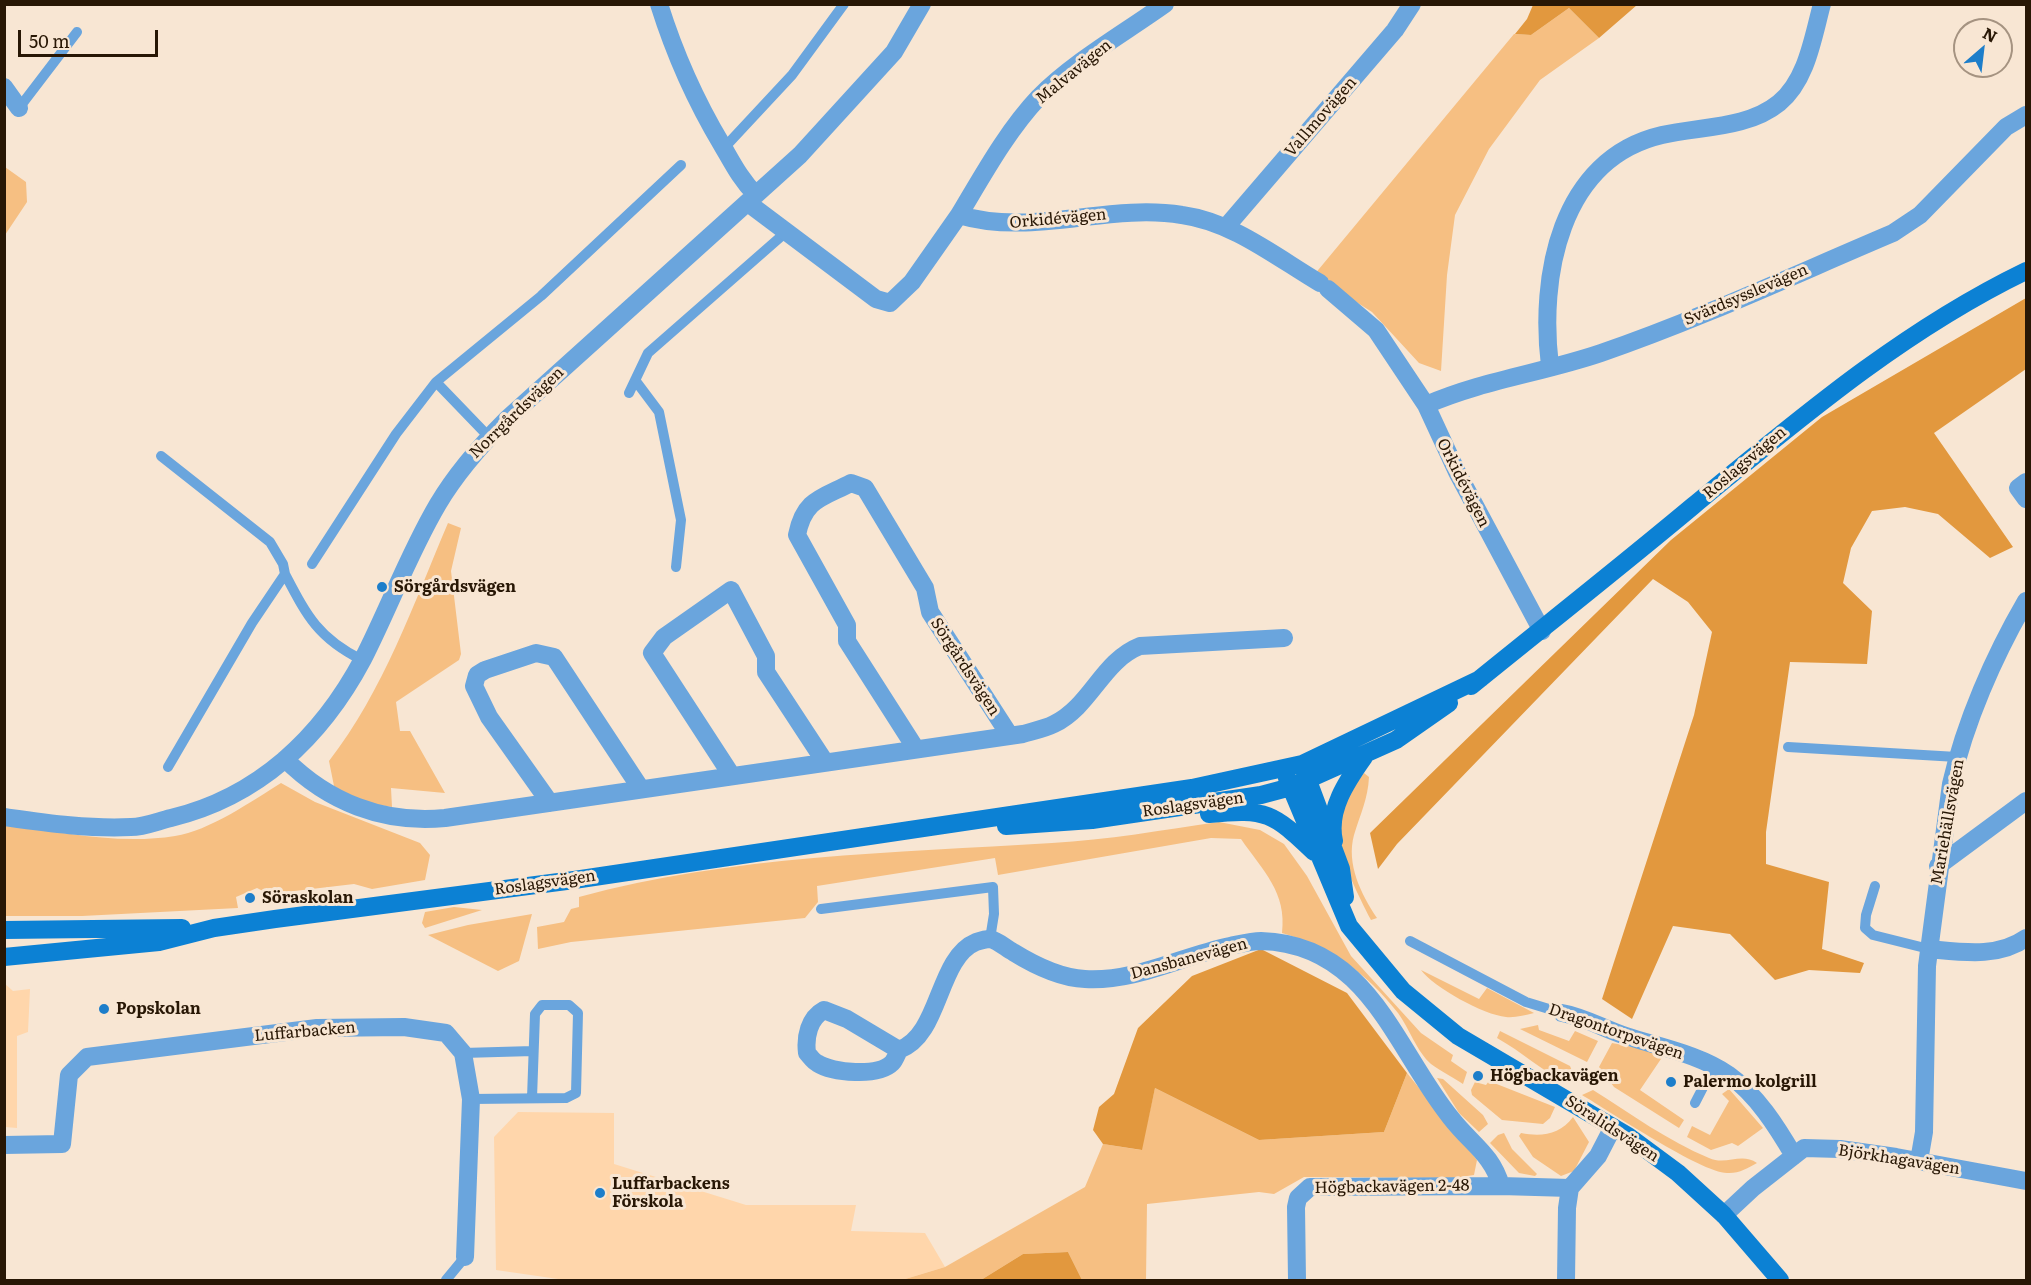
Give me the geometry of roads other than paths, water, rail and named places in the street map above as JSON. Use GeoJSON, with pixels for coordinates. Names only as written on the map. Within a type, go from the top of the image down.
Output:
{"type":"FeatureCollection","features":[{"type":"Feature","properties":{"kind":"main road","name":"Roslagsvägen"},"geometry":{"type":"LineString","coordinates":[[4,957],[159,942],[214,928],[574,880],[1192,788],[1283,770],[1300,777],[1365,756],[1396,740],[1439,712],[1542,631],[1855,375],[1942,316],[2026,272]]}},
{"type":"Feature","properties":{"kind":"main road","name":"Roslagsvägen"},"geometry":{"type":"LineString","coordinates":[[876,834],[1092,820],[1261,795],[1300,777],[1480,679]]}},
{"type":"Feature","properties":{"kind":"main road"},"geometry":{"type":"LineString","coordinates":[[1341,869],[1333,836],[1336,806],[1349,778],[1365,756]]}},
{"type":"Feature","properties":{"kind":"main road","name":"Söralidsvägen"},"geometry":{"type":"LineString","coordinates":[[1300,777],[1319,858],[1340,898],[1350,926],[1381,966],[1434,1019],[1458,1036],[1613,1127],[1678,1173],[1724,1215],[1779,1281]]}},
{"type":"Feature","properties":{"kind":"main road","name":"Söralidsvägen"},"geometry":{"type":"LineString","coordinates":[[1300,777],[1341,869],[1350,926]]}},
{"type":"Feature","properties":{"kind":"main road"},"geometry":{"type":"LineString","coordinates":[[1092,820],[1166,819],[1246,810],[1260,812],[1276,818],[1319,858]]}},
{"type":"Feature","properties":{"kind":"main road","name":"Roslagsvägen"},"geometry":{"type":"LineString","coordinates":[[4,930],[214,928]]}},
{"type":"Feature","properties":{"kind":"street"},"geometry":{"type":"LineString","coordinates":[[659,4],[675,55],[698,106],[752,199],[785,233],[876,299],[890,303],[912,282],[959,214]]}},
{"type":"Feature","properties":{"kind":"street","name":"Norrgårdsvägen"},"geometry":{"type":"LineString","coordinates":[[4,817],[69,826],[133,827],[204,810],[227,800],[285,759],[328,716],[362,660],[438,504],[474,452],[800,155],[894,52],[922,4]]}},
{"type":"Feature","properties":{"kind":"street","name":"Malvavägen"},"geometry":{"type":"LineString","coordinates":[[959,214],[1011,132],[1038,98],[1082,62],[1165,4]]}},
{"type":"Feature","properties":{"kind":"street","name":"Vallmovägen"},"geometry":{"type":"LineString","coordinates":[[1226,226],[1388,38],[1412,4]]}},
{"type":"Feature","properties":{"kind":"street"},"geometry":{"type":"LineString","coordinates":[[1550,366],[1547,306],[1553,255],[1569,212],[1593,176],[1628,148],[1644,141],[1660,135],[1742,121],[1779,103],[1790,92],[1800,74],[1822,4]]}},
{"type":"Feature","properties":{"kind":"street"},"geometry":{"type":"LineString","coordinates":[[4,87],[19,108]]}},
{"type":"Feature","properties":{"kind":"street","name":"Svärdsysslevägen"},"geometry":{"type":"LineString","coordinates":[[1426,405],[1466,388],[1599,354],[1685,321],[1893,233],[1920,215],[2006,127],[2026,116]]}},
{"type":"Feature","properties":{"kind":"street","name":"Orkidévägen"},"geometry":{"type":"LineString","coordinates":[[959,214],[1009,225],[1093,215],[1162,213],[1202,219],[1226,226],[1324,286],[1376,330],[1426,405],[1472,502],[1542,631]]}},
{"type":"Feature","properties":{"kind":"street"},"geometry":{"type":"LineString","coordinates":[[2026,482],[2018,488],[2026,499]]}},
{"type":"Feature","properties":{"kind":"street","name":"Sörgårdsvägen"},"geometry":{"type":"LineString","coordinates":[[916,749],[847,641],[847,625],[797,535],[801,517],[817,497],[851,483],[865,488],[925,588],[930,612],[1010,736]]}},
{"type":"Feature","properties":{"kind":"street"},"geometry":{"type":"LineString","coordinates":[[732,776],[652,653],[664,637],[731,590],[766,656],[766,672],[825,762]]}},
{"type":"Feature","properties":{"kind":"street","name":"Mariehällsvägen"},"geometry":{"type":"LineString","coordinates":[[1919,1161],[1924,1132],[1929,949],[1938,866],[1958,757],[1989,676],[2026,601]]}},
{"type":"Feature","properties":{"kind":"street","name":"Sörgårdsvägen"},"geometry":{"type":"LineString","coordinates":[[285,759],[333,797],[369,812],[425,820],[1010,736],[1056,724],[1089,694],[1121,654],[1140,646],[1284,638]]}},
{"type":"Feature","properties":{"kind":"street"},"geometry":{"type":"LineString","coordinates":[[550,803],[489,717],[474,686],[477,675],[485,670],[536,653],[554,657],[641,789]]}},
{"type":"Feature","properties":{"kind":"street"},"geometry":{"type":"LineString","coordinates":[[1938,866],[2026,801]]}},
{"type":"Feature","properties":{"kind":"street"},"geometry":{"type":"LineString","coordinates":[[1929,949],[1995,951],[2018,944],[2026,938]]}},
{"type":"Feature","properties":{"kind":"street"},"geometry":{"type":"LineString","coordinates":[[899,1050],[847,1019],[824,1010],[817,1014],[805,1039],[807,1053],[817,1063],[850,1072],[870,1072],[892,1063],[899,1050],[916,1039],[965,950],[976,942],[990,939]]}},
{"type":"Feature","properties":{"kind":"street","name":"Dansbanevägen"},"geometry":{"type":"LineString","coordinates":[[990,939],[1053,972],[1081,979],[1098,980],[1141,974],[1185,957],[1260,941],[1292,945],[1327,959],[1356,980],[1379,1007],[1450,1118],[1496,1166],[1501,1186]]}},
{"type":"Feature","properties":{"kind":"street","name":"Dragontorpsvägen"},"geometry":{"type":"LineString","coordinates":[[1562,1013],[1583,1017],[1607,1030],[1714,1066],[1729,1075],[1757,1102],[1794,1156]]}},
{"type":"Feature","properties":{"kind":"street","name":"Luffarbacken"},"geometry":{"type":"LineString","coordinates":[[4,1145],[62,1144],[69,1075],[87,1057],[317,1028],[404,1027],[446,1033],[463,1053]]}},
{"type":"Feature","properties":{"kind":"street"},"geometry":{"type":"LineString","coordinates":[[463,1053],[471,1099],[465,1257]]}},
{"type":"Feature","properties":{"kind":"street"},"geometry":{"type":"LineString","coordinates":[[1566,1281],[1567,1208],[1570,1188],[1598,1156],[1613,1127]]}},
{"type":"Feature","properties":{"kind":"street","name":"Björkhagavägen"},"geometry":{"type":"LineString","coordinates":[[1724,1215],[1753,1188],[1804,1148],[1831,1149],[1919,1161],[2026,1181]]}},
{"type":"Feature","properties":{"kind":"street","name":"Högbackavägen 2-48"},"geometry":{"type":"LineString","coordinates":[[1297,1281],[1296,1207],[1298,1198],[1310,1186],[1501,1186]]}},
{"type":"Feature","properties":{"kind":"street"},"geometry":{"type":"LineString","coordinates":[[1501,1186],[1570,1188]]}},
{"type":"Feature","properties":{"kind":"lane"},"geometry":{"type":"LineString","coordinates":[[724,148],[792,75],[844,4]]}},
{"type":"Feature","properties":{"kind":"lane"},"geometry":{"type":"LineString","coordinates":[[19,108],[77,32]]}},
{"type":"Feature","properties":{"kind":"lane"},"geometry":{"type":"LineString","coordinates":[[312,564],[396,434],[436,382],[541,296],[681,165]]}},
{"type":"Feature","properties":{"kind":"lane"},"geometry":{"type":"LineString","coordinates":[[628,393],[648,353],[785,233]]}},
{"type":"Feature","properties":{"kind":"lane"},"geometry":{"type":"LineString","coordinates":[[635,380],[659,412],[681,520],[676,567]]}},
{"type":"Feature","properties":{"kind":"lane"},"geometry":{"type":"LineString","coordinates":[[436,382],[489,437]]}},
{"type":"Feature","properties":{"kind":"lane"},"geometry":{"type":"LineString","coordinates":[[161,456],[270,542],[311,622],[340,649],[362,660]]}},
{"type":"Feature","properties":{"kind":"lane"},"geometry":{"type":"LineString","coordinates":[[168,767],[252,623],[285,574]]}},
{"type":"Feature","properties":{"kind":"lane"},"geometry":{"type":"LineString","coordinates":[[1788,747],[1958,757]]}},
{"type":"Feature","properties":{"kind":"lane"},"geometry":{"type":"LineString","coordinates":[[1875,886],[1866,915],[1865,928],[1873,935],[1929,949]]}},
{"type":"Feature","properties":{"kind":"lane"},"geometry":{"type":"LineString","coordinates":[[821,909],[993,887],[994,914],[990,939]]}},
{"type":"Feature","properties":{"kind":"lane","name":"Dragontorpsvägen"},"geometry":{"type":"LineString","coordinates":[[1410,941],[1526,1002],[1562,1013]]}},
{"type":"Feature","properties":{"kind":"lane"},"geometry":{"type":"LineString","coordinates":[[471,1099],[566,1098],[576,1093],[578,1013],[569,1005],[542,1005],[535,1014],[532,1098]]}},
{"type":"Feature","properties":{"kind":"lane"},"geometry":{"type":"LineString","coordinates":[[463,1053],[533,1051]]}},
{"type":"Feature","properties":{"kind":"lane"},"geometry":{"type":"LineString","coordinates":[[1695,1103],[1714,1066]]}},
{"type":"Feature","properties":{"kind":"lane"},"geometry":{"type":"LineString","coordinates":[[446,1281],[465,1257]]}},
{"type":"Feature","properties":{"kind":"place","name":"Sörgårdsvägen"},"geometry":{"type":"Point","coordinates":[382,587]}},
{"type":"Feature","properties":{"kind":"place","name":"Söraskolan"},"geometry":{"type":"Point","coordinates":[250,898]}},
{"type":"Feature","properties":{"kind":"place","name":"Popskolan"},"geometry":{"type":"Point","coordinates":[104,1009]}},
{"type":"Feature","properties":{"kind":"place","name":"Högbackavägen"},"geometry":{"type":"Point","coordinates":[1478,1076]}},
{"type":"Feature","properties":{"kind":"place","name":"Palermo kolgrill"},"geometry":{"type":"Point","coordinates":[1671,1082]}},
{"type":"Feature","properties":{"kind":"place","name":"Luffarbackens Förskola"},"geometry":{"type":"Point","coordinates":[600,1193]}}]}
